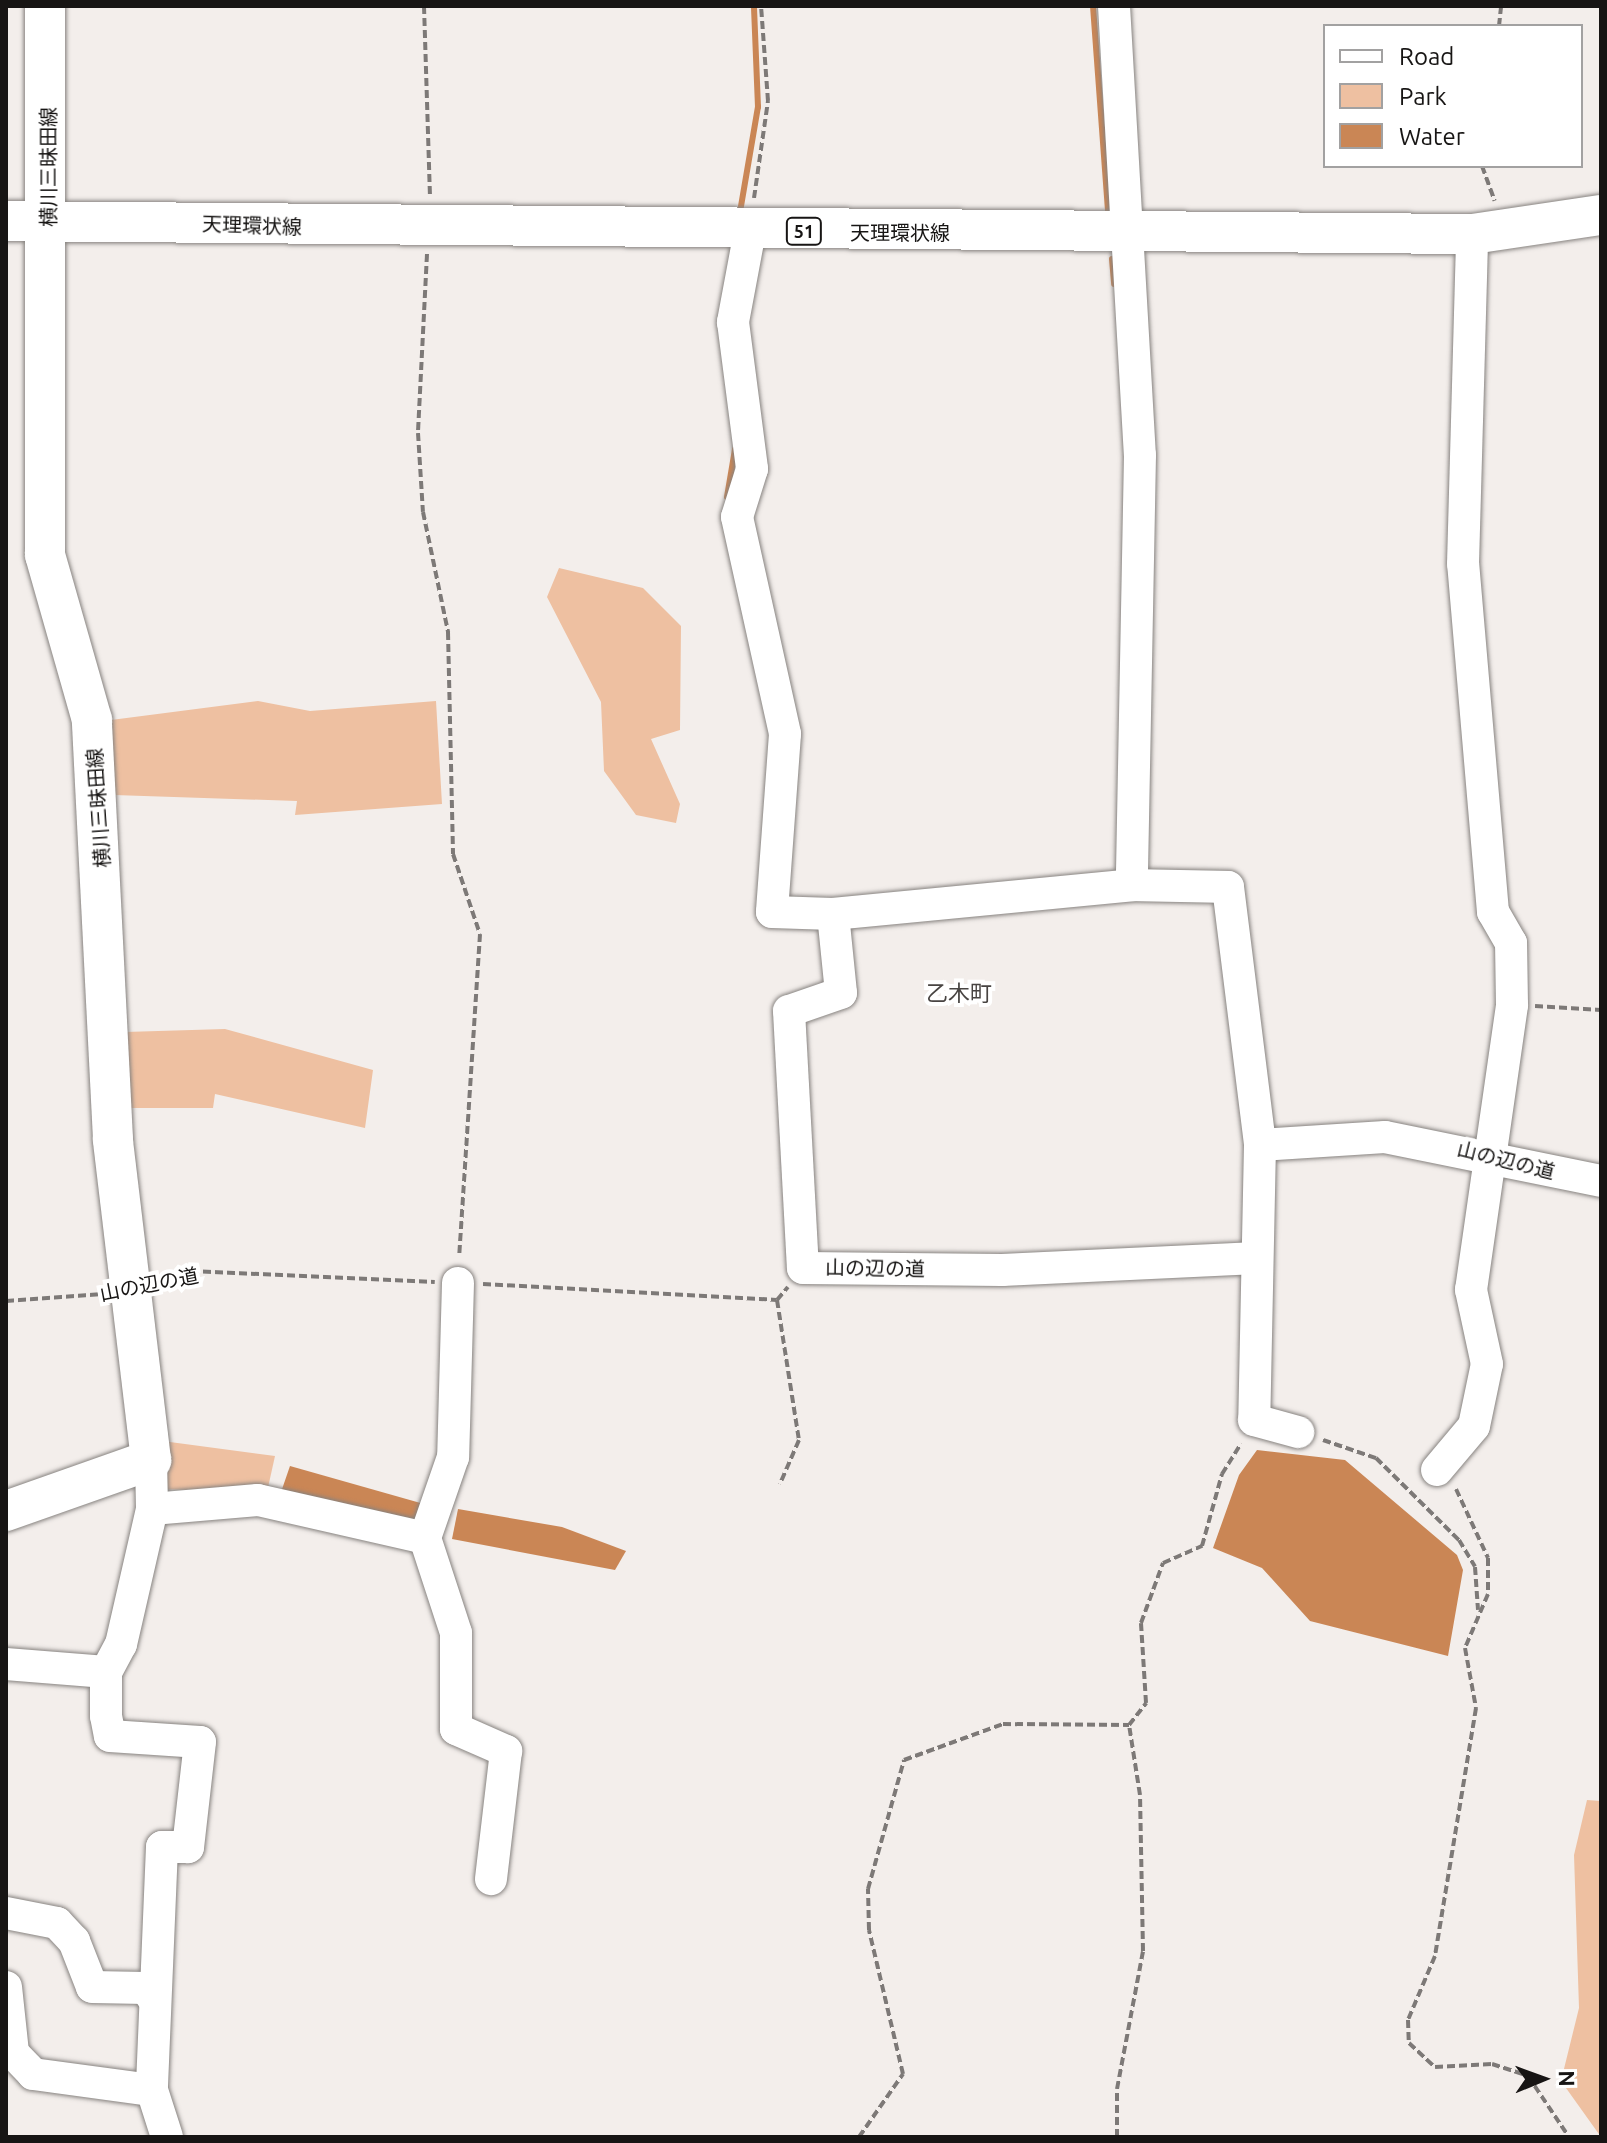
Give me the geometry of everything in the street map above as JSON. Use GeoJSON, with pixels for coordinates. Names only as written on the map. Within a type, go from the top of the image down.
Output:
{"type":"FeatureCollection","features":[{"type":"Feature","properties":{"kind":"main road","name":"横川三昧田線"},"geometry":{"type":"LineString","coordinates":[[45,6],[49,219],[45,555],[92,720],[113,1139],[134,1291],[151,1460]]}},
{"type":"Feature","properties":{"kind":"main road","name":"天理環状線"},"geometry":{"type":"LineString","coordinates":[[6,221],[49,219],[431,230],[1472,234],[1601,215]]}},
{"type":"Feature","properties":{"kind":"main road"},"geometry":{"type":"LineString","coordinates":[[6,1511],[151,1460]]}},
{"type":"Feature","properties":{"kind":"street"},"geometry":{"type":"LineString","coordinates":[[1114,6],[1140,455],[1132,885]]}},
{"type":"Feature","properties":{"kind":"street"},"geometry":{"type":"LineString","coordinates":[[750,231],[733,322],[752,469],[737,517],[785,734],[772,912],[833,914],[1132,885],[1228,887],[1260,1145],[1254,1420],[1298,1432]]}},
{"type":"Feature","properties":{"kind":"street"},"geometry":{"type":"LineString","coordinates":[[1437,1470],[1474,1426],[1487,1364],[1471,1290],[1512,1005],[1511,943],[1493,912],[1463,564],[1472,234]]}},
{"type":"Feature","properties":{"kind":"street"},"geometry":{"type":"LineString","coordinates":[[803,1268],[787,1024],[789,1011],[841,993],[833,914]]}},
{"type":"Feature","properties":{"kind":"street","name":"山の辺の道"},"geometry":{"type":"LineString","coordinates":[[1260,1145],[1385,1137],[1601,1181]]}},
{"type":"Feature","properties":{"kind":"street","name":"山の辺の道"},"geometry":{"type":"LineString","coordinates":[[803,1268],[1002,1270],[1257,1258]]}},
{"type":"Feature","properties":{"kind":"street"},"geometry":{"type":"LineString","coordinates":[[458,1283],[453,1457],[425,1538],[456,1633],[456,1729],[506,1751],[491,1879]]}},
{"type":"Feature","properties":{"kind":"street"},"geometry":{"type":"LineString","coordinates":[[151,1460],[152,1509],[121,1644],[106,1672],[110,1736],[200,1742],[188,1847],[162,1847],[152,2090],[167,2137]]}},
{"type":"Feature","properties":{"kind":"street"},"geometry":{"type":"LineString","coordinates":[[152,1509],[258,1500],[425,1538]]}},
{"type":"Feature","properties":{"kind":"street"},"geometry":{"type":"LineString","coordinates":[[6,1664],[106,1672]]}},
{"type":"Feature","properties":{"kind":"street"},"geometry":{"type":"LineString","coordinates":[[6,1913],[57,1923],[74,1941],[92,1987],[146,1988],[154,2000]]}},
{"type":"Feature","properties":{"kind":"street"},"geometry":{"type":"LineString","coordinates":[[6,1987],[13,2053],[33,2074],[152,2090]]}},
{"type":"Feature","properties":{"kind":"path"},"geometry":{"type":"LineString","coordinates":[[424,6],[431,230],[422,290],[423,512],[448,632],[453,854],[480,934],[458,1283]]}},
{"type":"Feature","properties":{"kind":"path"},"geometry":{"type":"LineString","coordinates":[[750,231],[768,101],[761,6]]}},
{"type":"Feature","properties":{"kind":"path"},"geometry":{"type":"LineString","coordinates":[[1512,1005],[1601,1010]]}},
{"type":"Feature","properties":{"kind":"path","name":"山の辺の道"},"geometry":{"type":"LineString","coordinates":[[6,1301],[134,1291],[191,1271],[777,1300],[803,1268]]}},
{"type":"Feature","properties":{"kind":"path"},"geometry":{"type":"LineString","coordinates":[[777,1300],[799,1440],[780,1484]]}},
{"type":"Feature","properties":{"kind":"path"},"geometry":{"type":"LineString","coordinates":[[1117,2137],[1117,2089],[1143,1951],[1140,1795],[1129,1725],[1146,1703],[1141,1623],[1163,1563],[1202,1546],[1222,1474],[1254,1420]]}},
{"type":"Feature","properties":{"kind":"path"},"geometry":{"type":"LineString","coordinates":[[1298,1432],[1376,1458],[1459,1540],[1475,1567],[1478,1612]]}},
{"type":"Feature","properties":{"kind":"path"},"geometry":{"type":"LineString","coordinates":[[1437,1470],[1472,1512],[1488,1558],[1488,1594],[1465,1648],[1476,1708],[1435,1956],[1408,2020],[1409,2043],[1435,2067],[1492,2064],[1528,2076],[1569,2137]]}},
{"type":"Feature","properties":{"kind":"path"},"geometry":{"type":"LineString","coordinates":[[859,2137],[903,2074],[869,1930],[868,1889],[904,1760],[1003,1724],[1129,1725]]}},
{"type":"Feature","properties":{"kind":"green space"},"geometry":{"type":"Polygon","coordinates":[[[559,568],[643,588],[681,626],[680,730],[651,739],[680,804],[676,823],[636,815],[604,771],[601,702],[547,597],[559,568]]]}},
{"type":"Feature","properties":{"kind":"green space"},"geometry":{"type":"Polygon","coordinates":[[[258,701],[310,711],[436,701],[442,804],[295,815],[297,801],[114,795],[111,720],[258,701]]]}},
{"type":"Feature","properties":{"kind":"green space"},"geometry":{"type":"Polygon","coordinates":[[[225,1029],[373,1070],[365,1128],[215,1094],[213,1108],[131,1108],[125,1032],[225,1029]]]}},
{"type":"Feature","properties":{"kind":"green space"},"geometry":{"type":"Polygon","coordinates":[[[155,1440],[275,1456],[267,1492],[155,1489],[155,1440]]]}},
{"type":"Feature","properties":{"kind":"green space"},"geometry":{"type":"Polygon","coordinates":[[[1587,1800],[1601,1801],[1601,2137],[1561,2081],[1579,2008],[1574,1855],[1587,1800]]]}},
{"type":"Feature","properties":{"kind":"water"},"geometry":{"type":"Polygon","coordinates":[[[1257,1450],[1345,1460],[1457,1555],[1463,1570],[1448,1656],[1310,1621],[1262,1568],[1213,1548],[1239,1475],[1257,1450]]]}},
{"type":"Feature","properties":{"kind":"water"},"geometry":{"type":"Polygon","coordinates":[[[290,1466],[424,1504],[416,1524],[280,1495],[290,1466]]]}},
{"type":"Feature","properties":{"kind":"water"},"geometry":{"type":"Polygon","coordinates":[[[458,1509],[562,1527],[626,1551],[615,1570],[452,1539],[458,1509]]]}},
{"type":"Feature","properties":{"kind":"waterway"},"geometry":{"type":"LineString","coordinates":[[740,212],[758,107],[754,6]]}},
{"type":"Feature","properties":{"kind":"waterway"},"geometry":{"type":"LineString","coordinates":[[1093,6],[1108,210]]}},
{"type":"Feature","properties":{"kind":"waterway"},"geometry":{"type":"LineString","coordinates":[[1112,259],[1114,284]]}},
{"type":"Feature","properties":{"kind":"waterway"},"geometry":{"type":"LineString","coordinates":[[727,497],[735,449]]}},
{"type":"Feature","properties":{"kind":"district","name":"乙木町"},"geometry":{"type":"Point","coordinates":[959,993]}}]}
